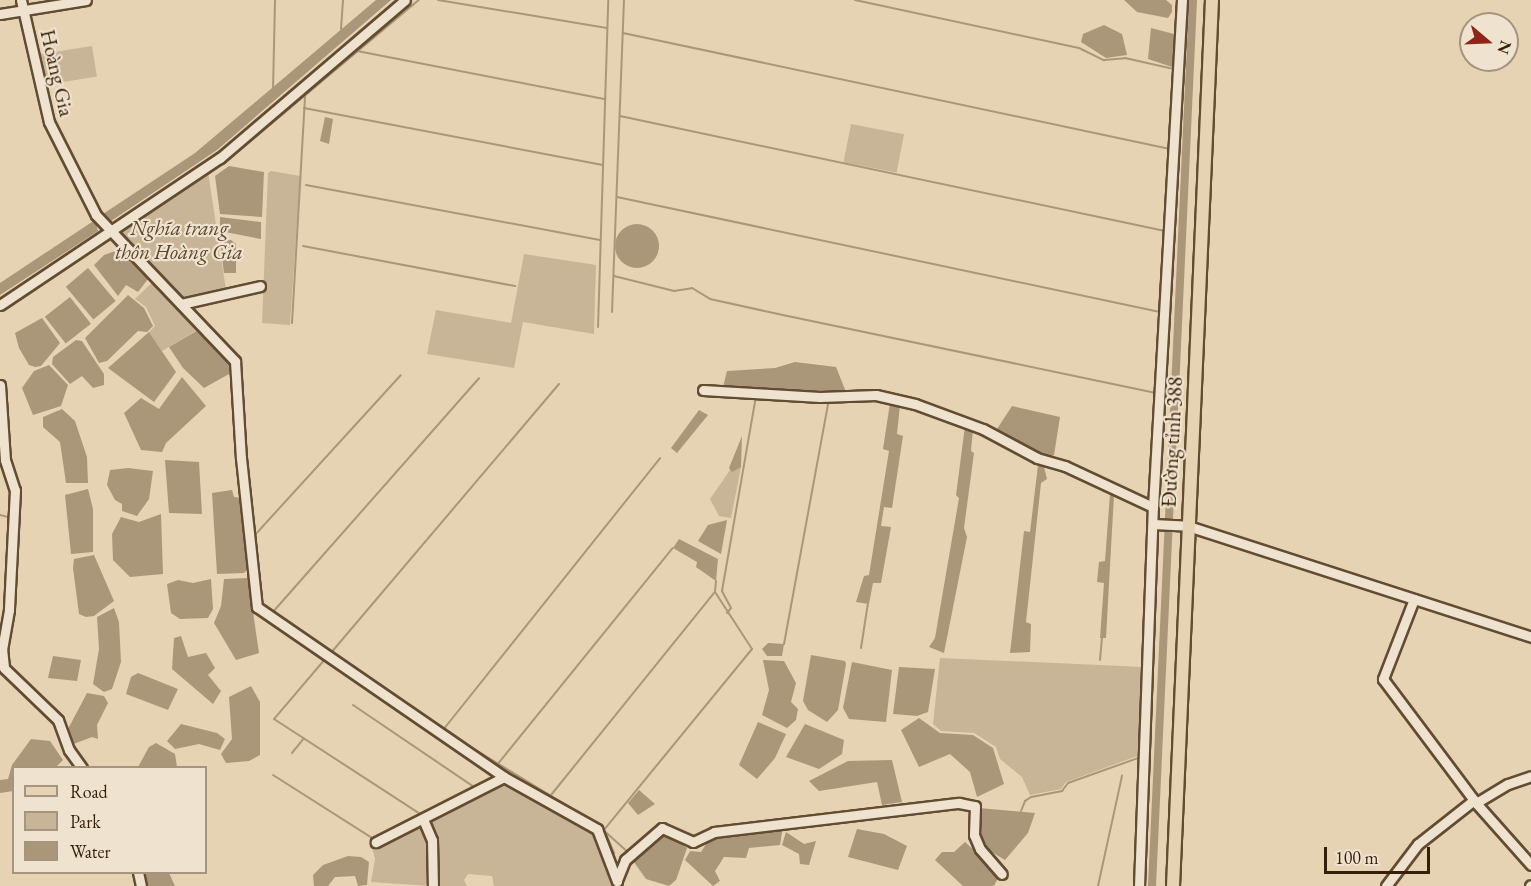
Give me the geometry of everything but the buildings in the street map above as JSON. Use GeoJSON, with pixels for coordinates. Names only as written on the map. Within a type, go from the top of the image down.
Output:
{"type":"FeatureCollection","features":[{"type":"Feature","properties":{"kind":"main road","name":"Đường tỉnh 388"},"geometry":{"type":"LineString","coordinates":[[1173,886],[1186,526],[1212,0]]}},
{"type":"Feature","properties":{"kind":"street"},"geometry":{"type":"LineString","coordinates":[[0,14],[23,5],[86,0]]}},
{"type":"Feature","properties":{"kind":"street"},"geometry":{"type":"LineString","coordinates":[[0,305],[220,158],[405,0]]}},
{"type":"Feature","properties":{"kind":"street"},"geometry":{"type":"LineString","coordinates":[[1139,886],[1153,507],[1182,0]]}},
{"type":"Feature","properties":{"kind":"street","name":"Hoàng Gia"},"geometry":{"type":"LineString","coordinates":[[23,5],[49,122],[96,215],[235,361],[241,458],[257,607],[504,777]]}},
{"type":"Feature","properties":{"kind":"street"},"geometry":{"type":"LineString","coordinates":[[181,304],[260,286]]}},
{"type":"Feature","properties":{"kind":"street"},"geometry":{"type":"LineString","coordinates":[[0,385],[5,460],[15,490],[3,662],[9,676],[62,724],[69,750],[81,766]]}},
{"type":"Feature","properties":{"kind":"street"},"geometry":{"type":"LineString","coordinates":[[703,390],[820,398],[876,395],[898,400],[983,429],[1037,458],[1065,466],[1153,507]]}},
{"type":"Feature","properties":{"kind":"street"},"geometry":{"type":"LineString","coordinates":[[1154,524],[1186,526],[1531,637]]}},
{"type":"Feature","properties":{"kind":"street"},"geometry":{"type":"LineString","coordinates":[[1414,599],[1383,679],[1475,801],[1531,864]]}},
{"type":"Feature","properties":{"kind":"street"},"geometry":{"type":"LineString","coordinates":[[1386,886],[1418,844],[1475,801],[1508,784],[1531,776]]}},
{"type":"Feature","properties":{"kind":"street"},"geometry":{"type":"LineString","coordinates":[[376,842],[504,777],[597,829],[617,883]]}},
{"type":"Feature","properties":{"kind":"street"},"geometry":{"type":"LineString","coordinates":[[617,883],[625,860],[662,828],[693,842],[714,832],[959,803],[975,806],[974,835],[980,849],[1002,874]]}},
{"type":"Feature","properties":{"kind":"street"},"geometry":{"type":"LineString","coordinates":[[423,819],[432,840],[433,886]]}},
{"type":"Feature","properties":{"kind":"green space"},"geometry":{"type":"Polygon","coordinates":[[[92,46],[97,77],[42,85],[37,55],[92,46]]]}},
{"type":"Feature","properties":{"kind":"green space"},"geometry":{"type":"Polygon","coordinates":[[[851,124],[904,134],[897,173],[844,162],[851,124]]]}},
{"type":"Feature","properties":{"kind":"green space"},"geometry":{"type":"Polygon","coordinates":[[[271,171],[300,176],[290,325],[262,323],[268,173],[271,171]]]}},
{"type":"Feature","properties":{"kind":"green space","name":"Nghĩa trang thôn Hoàng Gia"},"geometry":{"type":"Polygon","coordinates":[[[208,172],[226,290],[175,301],[200,328],[162,351],[149,332],[155,326],[146,307],[135,299],[159,276],[118,233],[208,172]]]}},
{"type":"Feature","properties":{"kind":"green space"},"geometry":{"type":"Polygon","coordinates":[[[524,254],[596,265],[594,334],[523,322],[514,368],[427,354],[436,310],[511,323],[524,254]]]}},
{"type":"Feature","properties":{"kind":"green space"},"geometry":{"type":"Polygon","coordinates":[[[741,467],[731,518],[719,516],[710,499],[730,470],[741,467]]]}},
{"type":"Feature","properties":{"kind":"green space"},"geometry":{"type":"Polygon","coordinates":[[[940,658],[1143,667],[1140,755],[1066,782],[1061,789],[1030,795],[1022,777],[1000,759],[996,747],[974,733],[941,731],[933,724],[940,658]]]}},
{"type":"Feature","properties":{"kind":"green space"},"geometry":{"type":"Polygon","coordinates":[[[503,782],[512,782],[596,831],[614,886],[494,886],[492,876],[468,874],[464,880],[467,886],[434,886],[425,820],[503,782]]]}},
{"type":"Feature","properties":{"kind":"green space"},"geometry":{"type":"Polygon","coordinates":[[[422,821],[430,835],[431,886],[371,882],[375,859],[372,847],[422,821]]]}},
{"type":"Feature","properties":{"kind":"water"},"geometry":{"type":"Polygon","coordinates":[[[376,0],[391,0],[217,150],[108,223],[103,214],[195,153],[376,0]]]}},
{"type":"Feature","properties":{"kind":"water"},"geometry":{"type":"Polygon","coordinates":[[[1124,0],[1166,0],[1172,5],[1172,12],[1168,18],[1137,12],[1124,0]]]}},
{"type":"Feature","properties":{"kind":"water"},"geometry":{"type":"Polygon","coordinates":[[[1104,25],[1122,34],[1127,55],[1106,58],[1081,42],[1083,34],[1104,25]]]}},
{"type":"Feature","properties":{"kind":"water"},"geometry":{"type":"Polygon","coordinates":[[[1151,28],[1174,34],[1172,67],[1148,59],[1151,28]]]}},
{"type":"Feature","properties":{"kind":"water"},"geometry":{"type":"Polygon","coordinates":[[[325,117],[333,119],[329,144],[320,141],[325,117]]]}},
{"type":"Feature","properties":{"kind":"water"},"geometry":{"type":"Polygon","coordinates":[[[229,166],[264,172],[262,217],[220,214],[215,176],[229,166]]]}},
{"type":"Feature","properties":{"kind":"water"},"geometry":{"type":"Polygon","coordinates":[[[220,217],[261,222],[261,239],[220,231],[220,217]]]}},
{"type":"Feature","properties":{"kind":"water"},"geometry":{"type":"Polygon","coordinates":[[[95,220],[98,231],[0,295],[0,283],[95,220]]]}},
{"type":"Feature","properties":{"kind":"water"},"geometry":{"type":"Polygon","coordinates":[[[637,224],[653,230],[659,246],[653,262],[637,268],[621,262],[615,246],[621,230],[637,224]]]}},
{"type":"Feature","properties":{"kind":"water"},"geometry":{"type":"Polygon","coordinates":[[[231,240],[236,244],[236,273],[224,273],[220,241],[231,240]]]}},
{"type":"Feature","properties":{"kind":"water"},"geometry":{"type":"Polygon","coordinates":[[[121,249],[148,279],[138,292],[126,285],[118,296],[94,265],[104,255],[121,249]]]}},
{"type":"Feature","properties":{"kind":"water"},"geometry":{"type":"Polygon","coordinates":[[[88,268],[116,301],[93,320],[66,287],[88,268]]]}},
{"type":"Feature","properties":{"kind":"water"},"geometry":{"type":"Polygon","coordinates":[[[128,295],[144,308],[153,326],[147,332],[138,331],[107,361],[99,363],[85,338],[128,295]]]}},
{"type":"Feature","properties":{"kind":"water"},"geometry":{"type":"Polygon","coordinates":[[[70,297],[91,324],[66,343],[45,317],[70,297]]]}},
{"type":"Feature","properties":{"kind":"water"},"geometry":{"type":"Polygon","coordinates":[[[42,318],[60,343],[41,366],[35,367],[29,365],[19,348],[15,333],[42,318]]]}},
{"type":"Feature","properties":{"kind":"water"},"geometry":{"type":"Polygon","coordinates":[[[198,330],[229,359],[229,374],[204,388],[183,368],[169,347],[198,330]]]}},
{"type":"Feature","properties":{"kind":"water"},"geometry":{"type":"Polygon","coordinates":[[[149,332],[176,372],[154,402],[108,368],[149,332]]]}},
{"type":"Feature","properties":{"kind":"water"},"geometry":{"type":"Polygon","coordinates":[[[76,340],[82,341],[104,374],[104,385],[93,388],[82,376],[70,384],[52,364],[53,357],[76,340]]]}},
{"type":"Feature","properties":{"kind":"water"},"geometry":{"type":"Polygon","coordinates":[[[795,362],[836,367],[846,392],[723,387],[727,371],[775,368],[795,362]]]}},
{"type":"Feature","properties":{"kind":"water"},"geometry":{"type":"Polygon","coordinates":[[[49,365],[68,385],[61,406],[33,415],[22,388],[34,371],[49,365]]]}},
{"type":"Feature","properties":{"kind":"water"},"geometry":{"type":"Polygon","coordinates":[[[182,377],[206,406],[166,443],[162,452],[141,450],[124,413],[141,398],[159,409],[182,377]]]}},
{"type":"Feature","properties":{"kind":"water"},"geometry":{"type":"Polygon","coordinates":[[[890,403],[900,405],[897,434],[903,436],[892,508],[884,507],[881,526],[891,527],[881,583],[873,583],[869,604],[856,602],[864,576],[869,575],[889,451],[883,449],[890,403]]]}},
{"type":"Feature","properties":{"kind":"water"},"geometry":{"type":"Polygon","coordinates":[[[1012,406],[1060,417],[1054,455],[1046,458],[995,432],[1012,406]]]}},
{"type":"Feature","properties":{"kind":"water"},"geometry":{"type":"Polygon","coordinates":[[[62,409],[75,421],[87,457],[88,483],[66,483],[60,442],[43,427],[43,417],[62,409]]]}},
{"type":"Feature","properties":{"kind":"water"},"geometry":{"type":"Polygon","coordinates":[[[699,410],[708,415],[677,453],[671,448],[699,410]]]}},
{"type":"Feature","properties":{"kind":"water"},"geometry":{"type":"Polygon","coordinates":[[[965,426],[973,429],[971,451],[974,453],[964,528],[967,537],[944,653],[929,647],[935,638],[959,498],[956,495],[965,426]]]}},
{"type":"Feature","properties":{"kind":"water"},"geometry":{"type":"Polygon","coordinates":[[[742,436],[741,467],[732,472],[729,468],[742,436]]]}},
{"type":"Feature","properties":{"kind":"water"},"geometry":{"type":"Polygon","coordinates":[[[165,460],[199,462],[202,514],[169,513],[165,460]]]}},
{"type":"Feature","properties":{"kind":"water"},"geometry":{"type":"Polygon","coordinates":[[[1038,465],[1044,467],[1047,479],[1041,483],[1026,622],[1031,624],[1030,652],[1010,653],[1024,531],[1030,532],[1038,465]]]}},
{"type":"Feature","properties":{"kind":"water"},"geometry":{"type":"Polygon","coordinates":[[[128,468],[153,471],[149,499],[137,516],[122,511],[122,504],[115,500],[107,485],[110,470],[128,468]]]}},
{"type":"Feature","properties":{"kind":"water"},"geometry":{"type":"Polygon","coordinates":[[[88,489],[93,509],[93,552],[71,554],[65,495],[88,489]]]}},
{"type":"Feature","properties":{"kind":"water"},"geometry":{"type":"Polygon","coordinates":[[[232,490],[234,497],[242,498],[248,569],[244,573],[217,574],[212,493],[232,490]]]}},
{"type":"Feature","properties":{"kind":"water"},"geometry":{"type":"Polygon","coordinates":[[[1110,494],[1114,495],[1106,638],[1100,638],[1104,583],[1097,582],[1099,562],[1105,561],[1110,494]]]}},
{"type":"Feature","properties":{"kind":"water"},"geometry":{"type":"Polygon","coordinates":[[[161,514],[163,574],[130,577],[113,560],[112,534],[121,517],[139,522],[161,514]]]}},
{"type":"Feature","properties":{"kind":"water"},"geometry":{"type":"Polygon","coordinates":[[[727,520],[721,554],[698,541],[708,525],[727,520]]]}},
{"type":"Feature","properties":{"kind":"water"},"geometry":{"type":"Polygon","coordinates":[[[679,539],[718,559],[716,581],[696,567],[697,562],[673,548],[679,539]]]}},
{"type":"Feature","properties":{"kind":"water"},"geometry":{"type":"Polygon","coordinates":[[[94,555],[114,601],[94,616],[86,617],[79,614],[73,568],[74,559],[94,555]]]}},
{"type":"Feature","properties":{"kind":"water"},"geometry":{"type":"Polygon","coordinates":[[[248,578],[259,653],[236,660],[214,623],[221,606],[224,579],[248,578]]]}},
{"type":"Feature","properties":{"kind":"water"},"geometry":{"type":"Polygon","coordinates":[[[211,579],[213,609],[208,618],[180,619],[171,613],[167,584],[178,580],[193,583],[211,579]]]}},
{"type":"Feature","properties":{"kind":"water"},"geometry":{"type":"Polygon","coordinates":[[[114,608],[119,622],[121,662],[112,689],[104,692],[93,684],[99,649],[97,617],[114,608]]]}},
{"type":"Feature","properties":{"kind":"water"},"geometry":{"type":"Polygon","coordinates":[[[181,636],[188,657],[206,653],[215,668],[208,675],[221,691],[213,704],[172,669],[174,638],[181,636]]]}},
{"type":"Feature","properties":{"kind":"water"},"geometry":{"type":"Polygon","coordinates":[[[768,643],[784,644],[782,656],[767,656],[762,649],[768,643]]]}},
{"type":"Feature","properties":{"kind":"water"},"geometry":{"type":"Polygon","coordinates":[[[811,655],[845,661],[846,664],[838,710],[827,722],[808,710],[803,701],[811,655]]]}},
{"type":"Feature","properties":{"kind":"water"},"geometry":{"type":"Polygon","coordinates":[[[53,656],[81,660],[77,681],[48,678],[53,656]]]}},
{"type":"Feature","properties":{"kind":"water"},"geometry":{"type":"Polygon","coordinates":[[[763,660],[784,661],[796,683],[791,702],[798,709],[796,720],[787,728],[762,715],[769,690],[763,660]]]}},
{"type":"Feature","properties":{"kind":"water"},"geometry":{"type":"Polygon","coordinates":[[[852,662],[892,670],[886,722],[849,719],[843,708],[852,662]]]}},
{"type":"Feature","properties":{"kind":"water"},"geometry":{"type":"Polygon","coordinates":[[[899,667],[935,669],[928,712],[917,716],[893,714],[899,667]]]}},
{"type":"Feature","properties":{"kind":"water"},"geometry":{"type":"Polygon","coordinates":[[[138,673],[178,689],[168,710],[126,694],[131,677],[138,673]]]}},
{"type":"Feature","properties":{"kind":"water"},"geometry":{"type":"Polygon","coordinates":[[[251,686],[260,702],[260,755],[249,761],[226,763],[221,754],[232,739],[229,697],[251,686]]]}},
{"type":"Feature","properties":{"kind":"water"},"geometry":{"type":"Polygon","coordinates":[[[87,693],[104,696],[108,703],[97,725],[98,739],[92,737],[71,745],[68,729],[87,693]]]}},
{"type":"Feature","properties":{"kind":"water"},"geometry":{"type":"Polygon","coordinates":[[[919,718],[940,733],[973,735],[993,748],[1004,784],[977,797],[970,772],[950,754],[919,767],[901,730],[919,718]]]}},
{"type":"Feature","properties":{"kind":"water"},"geometry":{"type":"Polygon","coordinates":[[[758,722],[786,734],[775,758],[757,779],[739,765],[758,722]]]}},
{"type":"Feature","properties":{"kind":"water"},"geometry":{"type":"Polygon","coordinates":[[[181,724],[217,733],[225,739],[220,750],[199,744],[175,749],[167,741],[181,724]]]}},
{"type":"Feature","properties":{"kind":"water"},"geometry":{"type":"Polygon","coordinates":[[[805,724],[844,740],[842,754],[819,769],[786,757],[805,724]]]}},
{"type":"Feature","properties":{"kind":"water"},"geometry":{"type":"Polygon","coordinates":[[[31,739],[50,741],[63,760],[57,766],[12,766],[12,791],[0,793],[0,780],[8,779],[12,765],[31,739]]]}},
{"type":"Feature","properties":{"kind":"water"},"geometry":{"type":"Polygon","coordinates":[[[156,743],[175,754],[177,766],[139,766],[149,747],[156,743]]]}},
{"type":"Feature","properties":{"kind":"water"},"geometry":{"type":"Polygon","coordinates":[[[892,760],[902,802],[882,805],[877,782],[819,791],[809,781],[848,761],[892,760]]]}},
{"type":"Feature","properties":{"kind":"water"},"geometry":{"type":"Polygon","coordinates":[[[639,790],[655,804],[638,815],[628,803],[639,790]]]}},
{"type":"Feature","properties":{"kind":"water"},"geometry":{"type":"Polygon","coordinates":[[[979,808],[1035,813],[1028,833],[1005,860],[982,846],[977,835],[979,808]]]}},
{"type":"Feature","properties":{"kind":"water"},"geometry":{"type":"Polygon","coordinates":[[[783,827],[780,845],[749,848],[746,858],[724,857],[715,871],[720,881],[713,886],[685,860],[690,851],[701,852],[712,835],[783,827]]]}},
{"type":"Feature","properties":{"kind":"water"},"geometry":{"type":"Polygon","coordinates":[[[857,829],[884,834],[907,846],[898,870],[848,857],[857,829]]]}},
{"type":"Feature","properties":{"kind":"water"},"geometry":{"type":"Polygon","coordinates":[[[662,831],[687,848],[676,880],[669,886],[646,879],[631,858],[662,831]]]}},
{"type":"Feature","properties":{"kind":"water"},"geometry":{"type":"Polygon","coordinates":[[[786,832],[804,844],[816,841],[809,865],[800,864],[799,854],[782,845],[786,832]]]}},
{"type":"Feature","properties":{"kind":"water"},"geometry":{"type":"Polygon","coordinates":[[[965,842],[1000,874],[994,886],[963,886],[935,860],[942,852],[954,852],[965,842]]]}},
{"type":"Feature","properties":{"kind":"water"},"geometry":{"type":"Polygon","coordinates":[[[348,856],[361,857],[369,862],[367,885],[358,886],[355,876],[335,877],[328,886],[314,886],[313,875],[323,865],[348,856]]]}},
{"type":"Feature","properties":{"kind":"water"},"geometry":{"type":"Polygon","coordinates":[[[142,874],[169,874],[175,886],[144,886],[142,874]]]}},
{"type":"Feature","properties":{"kind":"waterway"},"geometry":{"type":"LineString","coordinates":[[273,90],[275,0]]}},
{"type":"Feature","properties":{"kind":"waterway"},"geometry":{"type":"LineString","coordinates":[[341,29],[343,0]]}},
{"type":"Feature","properties":{"kind":"waterway"},"geometry":{"type":"LineString","coordinates":[[228,160],[419,0]]}},
{"type":"Feature","properties":{"kind":"waterway"},"geometry":{"type":"LineString","coordinates":[[438,0],[607,28]]}},
{"type":"Feature","properties":{"kind":"waterway"},"geometry":{"type":"LineString","coordinates":[[598,327],[608,0]]}},
{"type":"Feature","properties":{"kind":"waterway"},"geometry":{"type":"LineString","coordinates":[[612,312],[624,0]]}},
{"type":"Feature","properties":{"kind":"waterway"},"geometry":{"type":"LineString","coordinates":[[855,0],[1079,48],[1104,60],[1125,58],[1174,69]]}},
{"type":"Feature","properties":{"kind":"waterway"},"geometry":{"type":"LineString","coordinates":[[1152,886],[1193,0]]}},
{"type":"Feature","properties":{"kind":"waterway"},"geometry":{"type":"LineString","coordinates":[[623,33],[1170,149]]}},
{"type":"Feature","properties":{"kind":"waterway"},"geometry":{"type":"LineString","coordinates":[[357,51],[605,99]]}},
{"type":"Feature","properties":{"kind":"waterway"},"geometry":{"type":"LineString","coordinates":[[292,323],[305,96]]}},
{"type":"Feature","properties":{"kind":"waterway"},"geometry":{"type":"LineString","coordinates":[[304,108],[603,165]]}},
{"type":"Feature","properties":{"kind":"waterway"},"geometry":{"type":"LineString","coordinates":[[620,116],[1165,231]]}},
{"type":"Feature","properties":{"kind":"waterway"},"geometry":{"type":"LineString","coordinates":[[306,185],[600,240]]}},
{"type":"Feature","properties":{"kind":"waterway"},"geometry":{"type":"LineString","coordinates":[[617,197],[1160,312]]}},
{"type":"Feature","properties":{"kind":"waterway"},"geometry":{"type":"LineString","coordinates":[[303,246],[515,286]]}},
{"type":"Feature","properties":{"kind":"waterway"},"geometry":{"type":"LineString","coordinates":[[614,276],[674,291],[692,288],[710,299],[1156,393]]}},
{"type":"Feature","properties":{"kind":"waterway"},"geometry":{"type":"LineString","coordinates":[[253,537],[401,375]]}},
{"type":"Feature","properties":{"kind":"waterway"},"geometry":{"type":"LineString","coordinates":[[272,613],[479,378]]}},
{"type":"Feature","properties":{"kind":"waterway"},"geometry":{"type":"LineString","coordinates":[[330,654],[559,384]]}},
{"type":"Feature","properties":{"kind":"waterway"},"geometry":{"type":"LineString","coordinates":[[727,613],[731,608],[722,591],[756,396]]}},
{"type":"Feature","properties":{"kind":"waterway"},"geometry":{"type":"LineString","coordinates":[[784,644],[829,400]]}},
{"type":"Feature","properties":{"kind":"waterway"},"geometry":{"type":"LineString","coordinates":[[443,730],[660,458]]}},
{"type":"Feature","properties":{"kind":"waterway"},"geometry":{"type":"LineString","coordinates":[[0,515],[12,518]]}},
{"type":"Feature","properties":{"kind":"waterway"},"geometry":{"type":"LineString","coordinates":[[497,765],[673,548]]}},
{"type":"Feature","properties":{"kind":"waterway"},"geometry":{"type":"LineString","coordinates":[[715,592],[716,581]]}},
{"type":"Feature","properties":{"kind":"waterway"},"geometry":{"type":"LineString","coordinates":[[551,795],[715,592],[752,649],[604,830]]}},
{"type":"Feature","properties":{"kind":"waterway"},"geometry":{"type":"LineString","coordinates":[[861,648],[868,603]]}},
{"type":"Feature","properties":{"kind":"waterway"},"geometry":{"type":"LineString","coordinates":[[1100,660],[1102,638]]}},
{"type":"Feature","properties":{"kind":"waterway"},"geometry":{"type":"LineString","coordinates":[[326,658],[274,719],[422,815]]}},
{"type":"Feature","properties":{"kind":"waterway"},"geometry":{"type":"LineString","coordinates":[[353,705],[474,787]]}},
{"type":"Feature","properties":{"kind":"waterway"},"geometry":{"type":"LineString","coordinates":[[292,753],[304,738]]}},
{"type":"Feature","properties":{"kind":"waterway"},"geometry":{"type":"LineString","coordinates":[[456,738],[584,816]]}},
{"type":"Feature","properties":{"kind":"waterway"},"geometry":{"type":"LineString","coordinates":[[1021,811],[1025,801],[1031,797],[1062,791],[1068,783],[1141,757]]}},
{"type":"Feature","properties":{"kind":"waterway"},"geometry":{"type":"LineString","coordinates":[[273,775],[374,839]]}},
{"type":"Feature","properties":{"kind":"waterway"},"geometry":{"type":"LineString","coordinates":[[486,781],[497,775]]}},
{"type":"Feature","properties":{"kind":"waterway"},"geometry":{"type":"LineString","coordinates":[[1098,886],[1122,776]]}},
{"type":"Feature","properties":{"kind":"waterway"},"geometry":{"type":"LineString","coordinates":[[601,828],[628,852]]}},
{"type":"Feature","properties":{"kind":"waterway"},"geometry":{"type":"LineString","coordinates":[[606,834],[614,853]]}}]}
